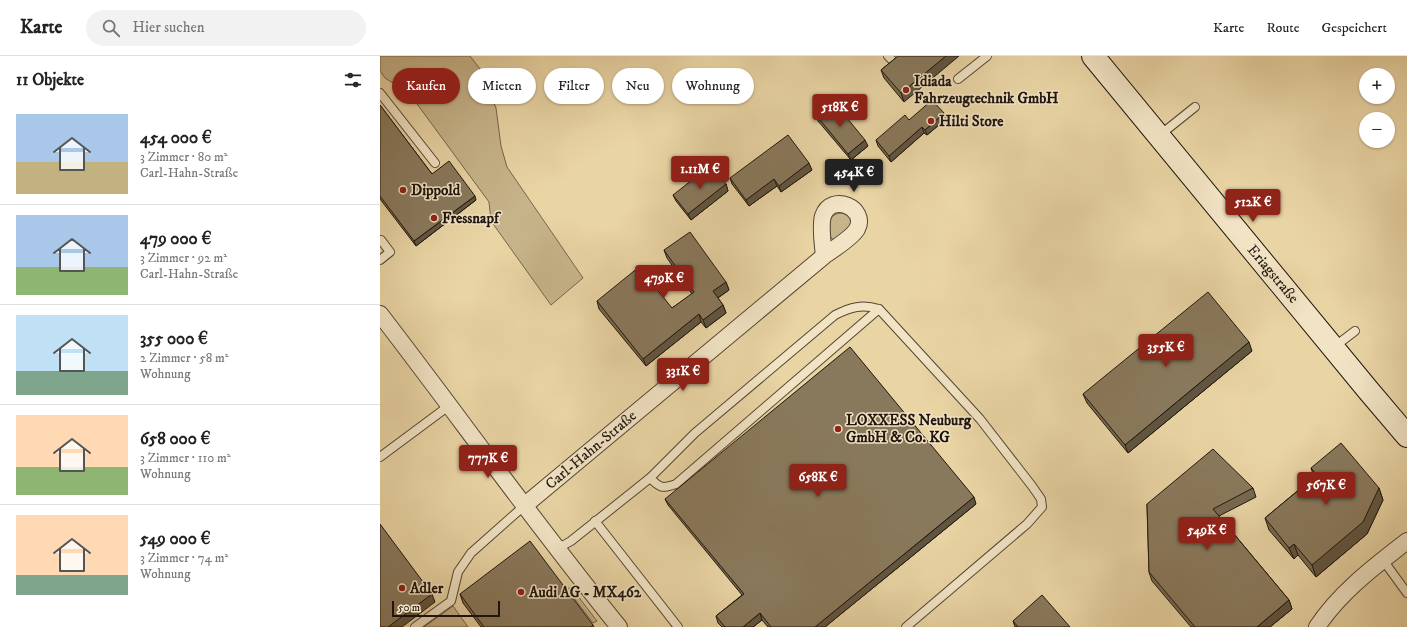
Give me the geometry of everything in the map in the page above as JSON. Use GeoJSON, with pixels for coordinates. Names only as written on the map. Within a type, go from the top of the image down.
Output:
{"type":"FeatureCollection","features":[{"type":"Feature","properties":{"kind":"street","name":"Eriagstraße"},"geometry":{"type":"LineString","coordinates":[[1094,56],[1407,436]]}},
{"type":"Feature","properties":{"kind":"street","name":"Carl-Hahn-Straße"},"geometry":{"type":"LineString","coordinates":[[524,506],[824,256]]}},
{"type":"Feature","properties":{"kind":"street"},"geometry":{"type":"LineString","coordinates":[[380,314],[450,405],[524,506],[619,627]]}},
{"type":"Feature","properties":{"kind":"street"},"geometry":{"type":"LineString","coordinates":[[1317,627],[1326,613],[1344,594],[1407,540]]}},
{"type":"Feature","properties":{"kind":"lane"},"geometry":{"type":"LineString","coordinates":[[958,80],[987,56]]}},
{"type":"Feature","properties":{"kind":"lane"},"geometry":{"type":"LineString","coordinates":[[380,94],[435,163]]}},
{"type":"Feature","properties":{"kind":"lane"},"geometry":{"type":"LineString","coordinates":[[1159,136],[1195,107]]}},
{"type":"Feature","properties":{"kind":"lane"},"geometry":{"type":"LineString","coordinates":[[380,260],[390,252],[381,240]]}},
{"type":"Feature","properties":{"kind":"lane"},"geometry":{"type":"LineString","coordinates":[[558,549],[571,541],[650,478],[695,434],[835,315],[848,308],[868,306],[880,309],[980,419],[1032,486],[1040,499],[1042,507],[1027,524],[906,627]]}},
{"type":"Feature","properties":{"kind":"lane"},"geometry":{"type":"LineString","coordinates":[[650,478],[659,486],[666,488],[676,484],[880,309]]}},
{"type":"Feature","properties":{"kind":"lane"},"geometry":{"type":"LineString","coordinates":[[1334,347],[1355,331]]}},
{"type":"Feature","properties":{"kind":"lane"},"geometry":{"type":"LineString","coordinates":[[380,458],[450,405]]}},
{"type":"Feature","properties":{"kind":"lane"},"geometry":{"type":"LineString","coordinates":[[415,627],[451,601],[458,572],[471,553],[524,506]]}},
{"type":"Feature","properties":{"kind":"lane"},"geometry":{"type":"LineString","coordinates":[[595,521],[678,627]]}},
{"type":"Feature","properties":{"kind":"lane"},"geometry":{"type":"LineString","coordinates":[[1383,560],[1407,593]]}},
{"type":"Feature","properties":{"kind":"shaded area"},"geometry":{"type":"Polygon","coordinates":[[[380,56],[470,56],[479,68],[468,68],[468,104],[494,104],[501,146],[507,167],[583,278],[551,305],[491,221],[489,202],[417,104],[460,104],[460,68],[392,68],[392,82],[385,78],[380,71],[380,56]]]}},
{"type":"Feature","properties":{"kind":"shaded area"},"geometry":{"type":"Polygon","coordinates":[[[840,213],[848,216],[851,224],[849,228],[832,239],[829,226],[830,219],[836,214],[840,213]]]}},
{"type":"Feature","properties":{"kind":"shaded area"},"geometry":{"type":"Polygon","coordinates":[[[571,587],[597,621],[593,623],[567,589],[571,587]]]}},
{"type":"Feature","properties":{"kind":"shaded area"},"geometry":{"type":"Polygon","coordinates":[[[453,606],[468,627],[424,627],[453,606]]]}},
{"type":"Feature","properties":{"kind":"building","name":"Idiada Fahrzeugtechnik GmbH"},"geometry":{"type":"Polygon","coordinates":[[[898,56],[946,56],[901,93],[881,70],[898,56]]]}},
{"type":"Feature","properties":{"kind":"building"},"geometry":{"type":"Polygon","coordinates":[[[932,100],[944,113],[925,130],[922,127],[889,156],[876,140],[905,115],[909,120],[932,100]]]}},
{"type":"Feature","properties":{"kind":"building"},"geometry":{"type":"Polygon","coordinates":[[[833,101],[865,140],[848,154],[816,115],[833,101]]]}},
{"type":"Feature","properties":{"kind":"building"},"geometry":{"type":"Polygon","coordinates":[[[380,105],[432,174],[449,161],[475,196],[414,241],[380,196],[380,105]]]}},
{"type":"Feature","properties":{"kind":"building"},"geometry":{"type":"Polygon","coordinates":[[[788,135],[809,163],[779,186],[774,179],[746,200],[730,178],[788,135]]]}},
{"type":"Feature","properties":{"kind":"building"},"geometry":{"type":"Polygon","coordinates":[[[711,165],[726,184],[688,214],[673,195],[711,165]]]}},
{"type":"Feature","properties":{"kind":"building"},"geometry":{"type":"Polygon","coordinates":[[[690,232],[726,282],[713,291],[723,305],[703,320],[699,314],[643,359],[597,301],[639,267],[672,308],[694,292],[664,250],[690,232]]]}},
{"type":"Feature","properties":{"kind":"building"},"geometry":{"type":"Polygon","coordinates":[[[1208,292],[1249,342],[1125,445],[1083,394],[1208,292]]]}},
{"type":"Feature","properties":{"kind":"building","name":"LOXXESS Neuburg GmbH & Co. KG"},"geometry":{"type":"Polygon","coordinates":[[[850,347],[974,497],[815,627],[771,627],[760,613],[743,627],[725,627],[716,616],[744,594],[665,499],[850,347]]]}},
{"type":"Feature","properties":{"kind":"building"},"geometry":{"type":"Polygon","coordinates":[[[1341,443],[1379,488],[1363,522],[1312,565],[1294,544],[1289,548],[1265,518],[1317,475],[1311,468],[1341,443]]]}},
{"type":"Feature","properties":{"kind":"building"},"geometry":{"type":"Polygon","coordinates":[[[1213,449],[1253,488],[1213,509],[1289,600],[1257,627],[1195,627],[1149,572],[1147,504],[1213,449]]]}},
{"type":"Feature","properties":{"kind":"building","name":"Adler"},"geometry":{"type":"Polygon","coordinates":[[[380,524],[432,594],[388,627],[380,627],[380,524]]]}},
{"type":"Feature","properties":{"kind":"building","name":"Audi AG - MX462"},"geometry":{"type":"Polygon","coordinates":[[[530,541],[593,625],[591,627],[484,627],[460,594],[530,541]]]}},
{"type":"Feature","properties":{"kind":"building"},"geometry":{"type":"Polygon","coordinates":[[[1042,595],[1070,627],[1018,627],[1013,621],[1042,595]]]}},
{"type":"Feature","properties":{"kind":"place","name":"Idiada Fahrzeugtechnik GmbH"},"geometry":{"type":"Point","coordinates":[906,90]}},
{"type":"Feature","properties":{"kind":"place","name":"Hilti Store"},"geometry":{"type":"Point","coordinates":[931,121]}},
{"type":"Feature","properties":{"kind":"place","name":"Dippold"},"geometry":{"type":"Point","coordinates":[403,190]}},
{"type":"Feature","properties":{"kind":"place","name":"Fressnapf"},"geometry":{"type":"Point","coordinates":[434,218]}},
{"type":"Feature","properties":{"kind":"place","name":"LOXXESS Neuburg GmbH & Co. KG"},"geometry":{"type":"Point","coordinates":[838,429]}},
{"type":"Feature","properties":{"kind":"place","name":"Adler"},"geometry":{"type":"Point","coordinates":[402,588]}},
{"type":"Feature","properties":{"kind":"place","name":"Audi AG - MX462"},"geometry":{"type":"Point","coordinates":[521,592]}}]}
